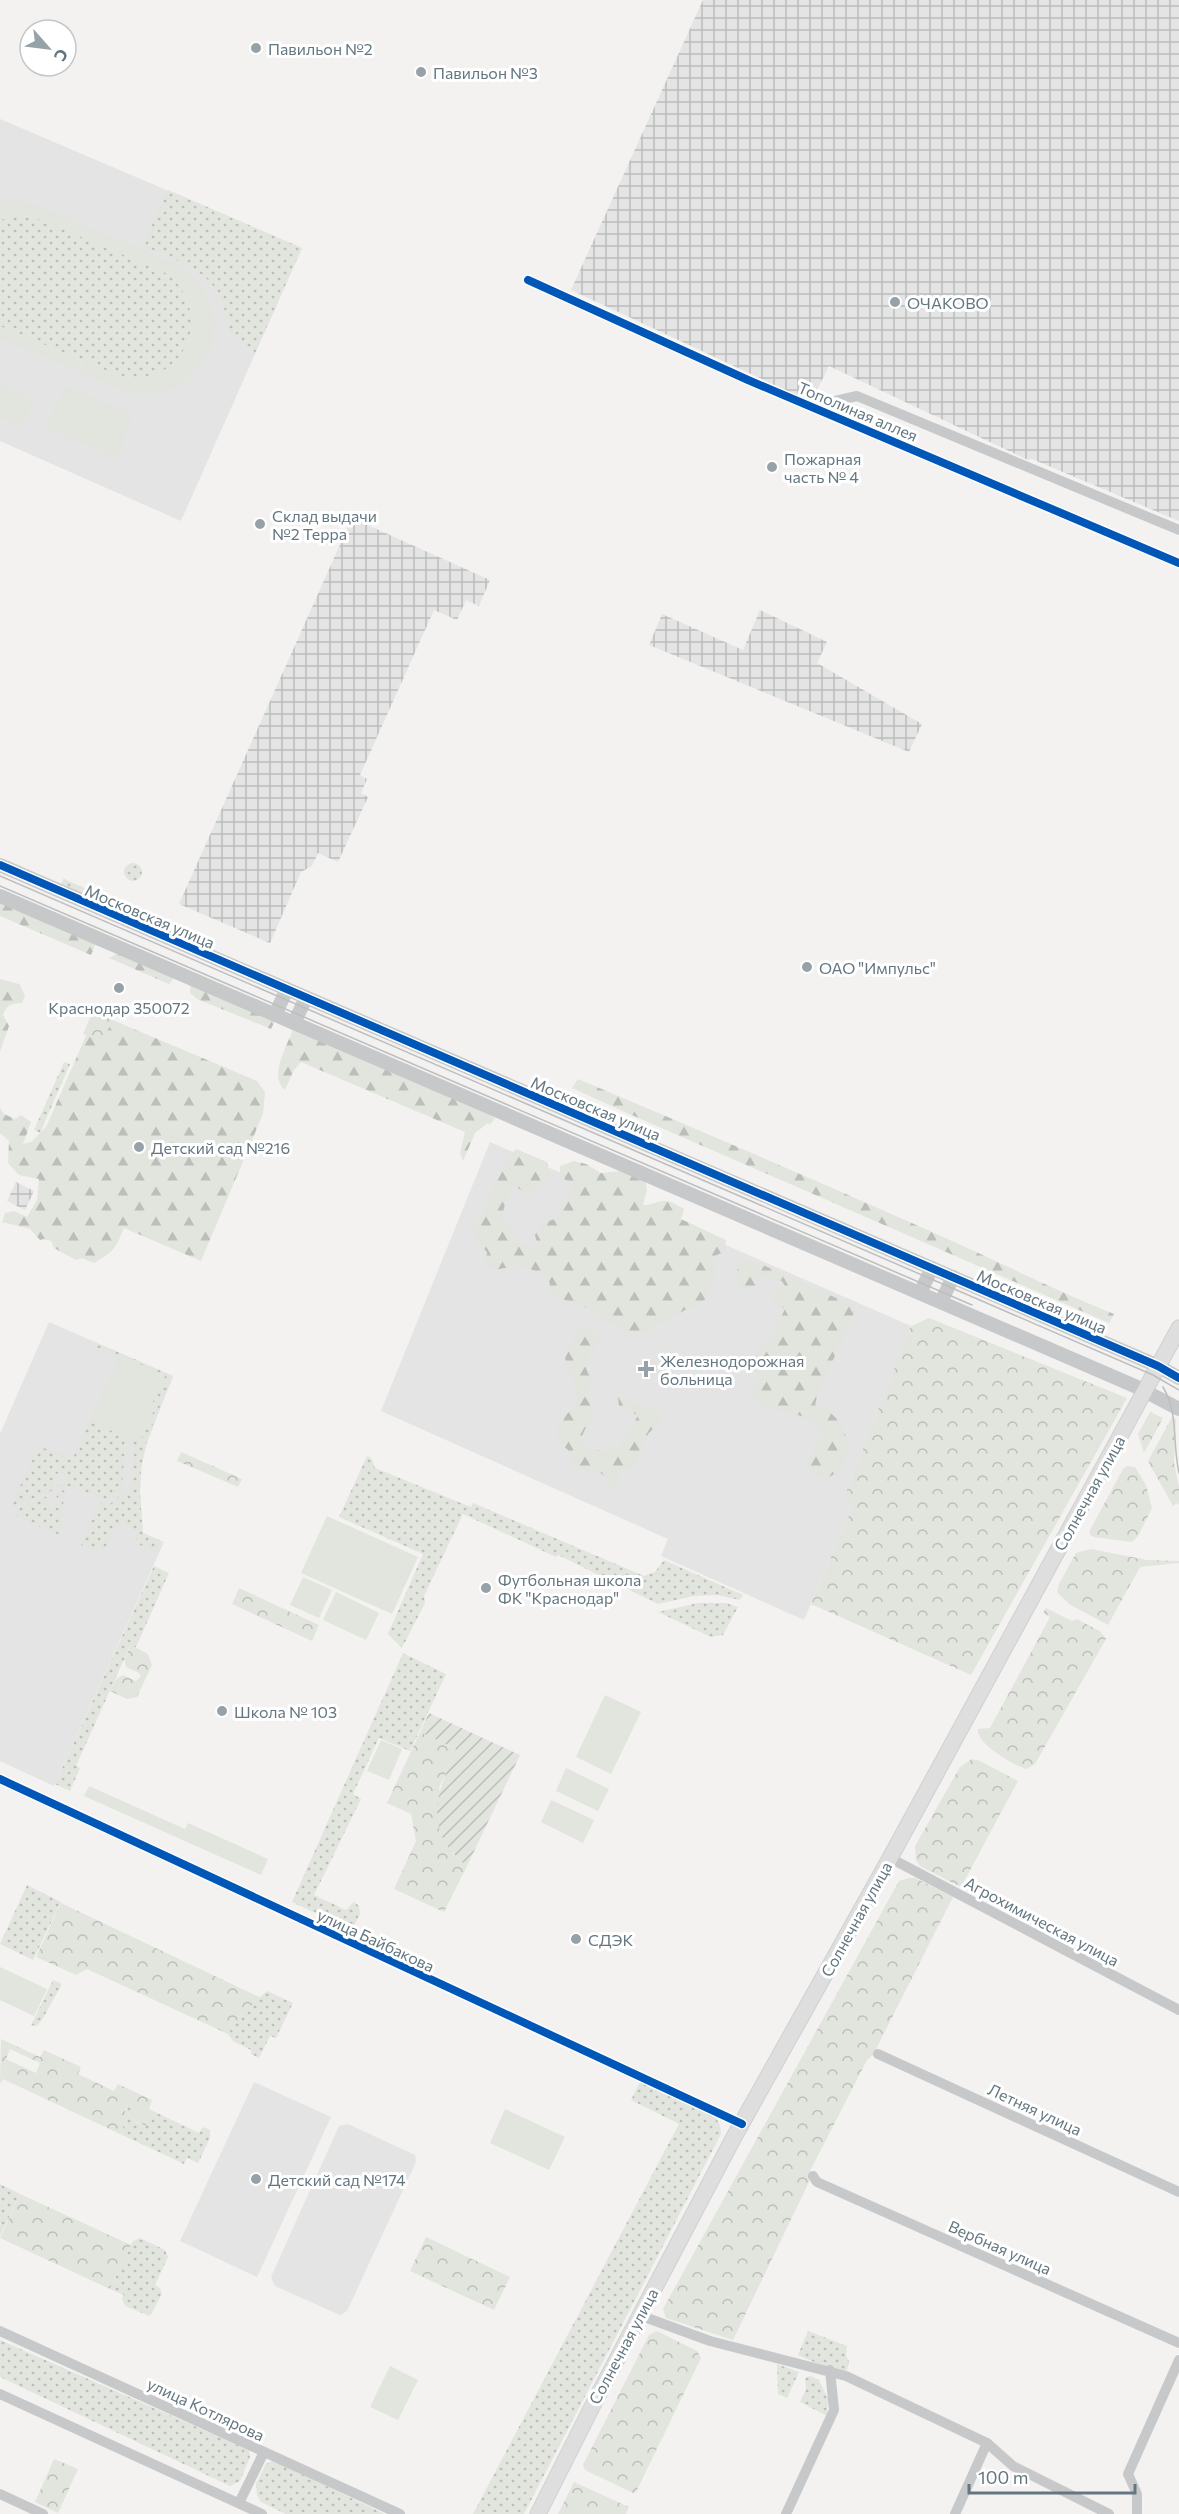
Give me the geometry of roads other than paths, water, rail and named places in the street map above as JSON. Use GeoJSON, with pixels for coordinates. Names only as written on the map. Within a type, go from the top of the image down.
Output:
{"type":"FeatureCollection","features":[{"type":"Feature","properties":{"kind":"main road","name":"Солнечная улица"},"geometry":{"type":"LineString","coordinates":[[538,2514],[639,2315],[741,2124],[890,1858],[1179,1328]]}},
{"type":"Feature","properties":{"kind":"street","name":"Тополиная аллея"},"geometry":{"type":"LineString","coordinates":[[528,280],[748,380],[1179,563]]}},
{"type":"Feature","properties":{"kind":"street","name":"Тополиная аллея"},"geometry":{"type":"LineString","coordinates":[[812,406],[856,396],[1179,530]]}},
{"type":"Feature","properties":{"kind":"street","name":"Московская улица"},"geometry":{"type":"LineString","coordinates":[[0,866],[1158,1366],[1179,1378]]}},
{"type":"Feature","properties":{"kind":"street"},"geometry":{"type":"LineString","coordinates":[[0,896],[1145,1390],[1179,1409]]}},
{"type":"Feature","properties":{"kind":"street"},"geometry":{"type":"LineString","coordinates":[[275,1015],[287,989]]}},
{"type":"Feature","properties":{"kind":"street"},"geometry":{"type":"LineString","coordinates":[[294,1023],[306,998]]}},
{"type":"Feature","properties":{"kind":"street"},"geometry":{"type":"LineString","coordinates":[[921,1293],[932,1268]]}},
{"type":"Feature","properties":{"kind":"street"},"geometry":{"type":"LineString","coordinates":[[941,1302],[953,1277]]}},
{"type":"Feature","properties":{"kind":"street","name":"улица Байбакова"},"geometry":{"type":"LineString","coordinates":[[0,1779],[741,2124]]}},
{"type":"Feature","properties":{"kind":"street","name":"Агрохимическая улица"},"geometry":{"type":"LineString","coordinates":[[890,1858],[1179,2010]]}},
{"type":"Feature","properties":{"kind":"street","name":"Летняя улица"},"geometry":{"type":"LineString","coordinates":[[878,2054],[1179,2192]]}},
{"type":"Feature","properties":{"kind":"street","name":"Вербная улица"},"geometry":{"type":"LineString","coordinates":[[813,2176],[816,2182],[1179,2343]]}},
{"type":"Feature","properties":{"kind":"street"},"geometry":{"type":"LineString","coordinates":[[639,2315],[710,2341],[830,2370],[861,2382],[987,2443],[1013,2466],[1109,2514]]}},
{"type":"Feature","properties":{"kind":"street","name":"улица Котлярова"},"geometry":{"type":"LineString","coordinates":[[0,2331],[400,2514]]}},
{"type":"Feature","properties":{"kind":"street"},"geometry":{"type":"LineString","coordinates":[[1137,2514],[1137,2494],[1128,2474],[1179,2360]]}},
{"type":"Feature","properties":{"kind":"street"},"geometry":{"type":"LineString","coordinates":[[786,2514],[834,2410],[830,2370]]}},
{"type":"Feature","properties":{"kind":"street"},"geometry":{"type":"LineString","coordinates":[[0,2394],[262,2514]]}},
{"type":"Feature","properties":{"kind":"street"},"geometry":{"type":"LineString","coordinates":[[955,2514],[987,2443]]}},
{"type":"Feature","properties":{"kind":"street"},"geometry":{"type":"LineString","coordinates":[[239,2503],[264,2452]]}},
{"type":"Feature","properties":{"kind":"street"},"geometry":{"type":"LineString","coordinates":[[0,2494],[43,2514]]}},
{"type":"Feature","properties":{"kind":"tram line"},"geometry":{"type":"LineString","coordinates":[[0,876],[1153,1375],[1179,1390]]}},
{"type":"Feature","properties":{"kind":"tram line"},"geometry":{"type":"LineString","coordinates":[[0,886],[972,1305]]}},
{"type":"Feature","properties":{"kind":"tram line"},"geometry":{"type":"LineString","coordinates":[[1163,1387],[1171,1407],[1179,1473]]}},
{"type":"Feature","properties":{"kind":"place","name":"Павильон №2"},"geometry":{"type":"Point","coordinates":[256,48]}},
{"type":"Feature","properties":{"kind":"place","name":"Павильон №3"},"geometry":{"type":"Point","coordinates":[421,72]}},
{"type":"Feature","properties":{"kind":"place","name":"ОЧАКОВО"},"geometry":{"type":"Point","coordinates":[895,302]}},
{"type":"Feature","properties":{"kind":"place","name":"Пожарная часть № 4"},"geometry":{"type":"Point","coordinates":[772,467]}},
{"type":"Feature","properties":{"kind":"place","name":"Склад выдачи №2 Терра"},"geometry":{"type":"Point","coordinates":[260,524]}},
{"type":"Feature","properties":{"kind":"place","name":"ОАО \"Импульс\""},"geometry":{"type":"Point","coordinates":[807,967]}},
{"type":"Feature","properties":{"kind":"place","name":"Краснодар 350072"},"geometry":{"type":"Point","coordinates":[119,988]}},
{"type":"Feature","properties":{"kind":"place","name":"Детский сад №216"},"geometry":{"type":"Point","coordinates":[139,1147]}},
{"type":"Feature","properties":{"kind":"place","name":"Железнодорожная больница"},"geometry":{"type":"Point","coordinates":[646,1369]}},
{"type":"Feature","properties":{"kind":"place","name":"Футбольная школа ФК \"Краснодар\""},"geometry":{"type":"Point","coordinates":[486,1588]}},
{"type":"Feature","properties":{"kind":"place","name":"Школа № 103"},"geometry":{"type":"Point","coordinates":[222,1711]}},
{"type":"Feature","properties":{"kind":"place","name":"СДЭК"},"geometry":{"type":"Point","coordinates":[576,1939]}},
{"type":"Feature","properties":{"kind":"place","name":"Детский сад №174"},"geometry":{"type":"Point","coordinates":[256,2179]}}]}
